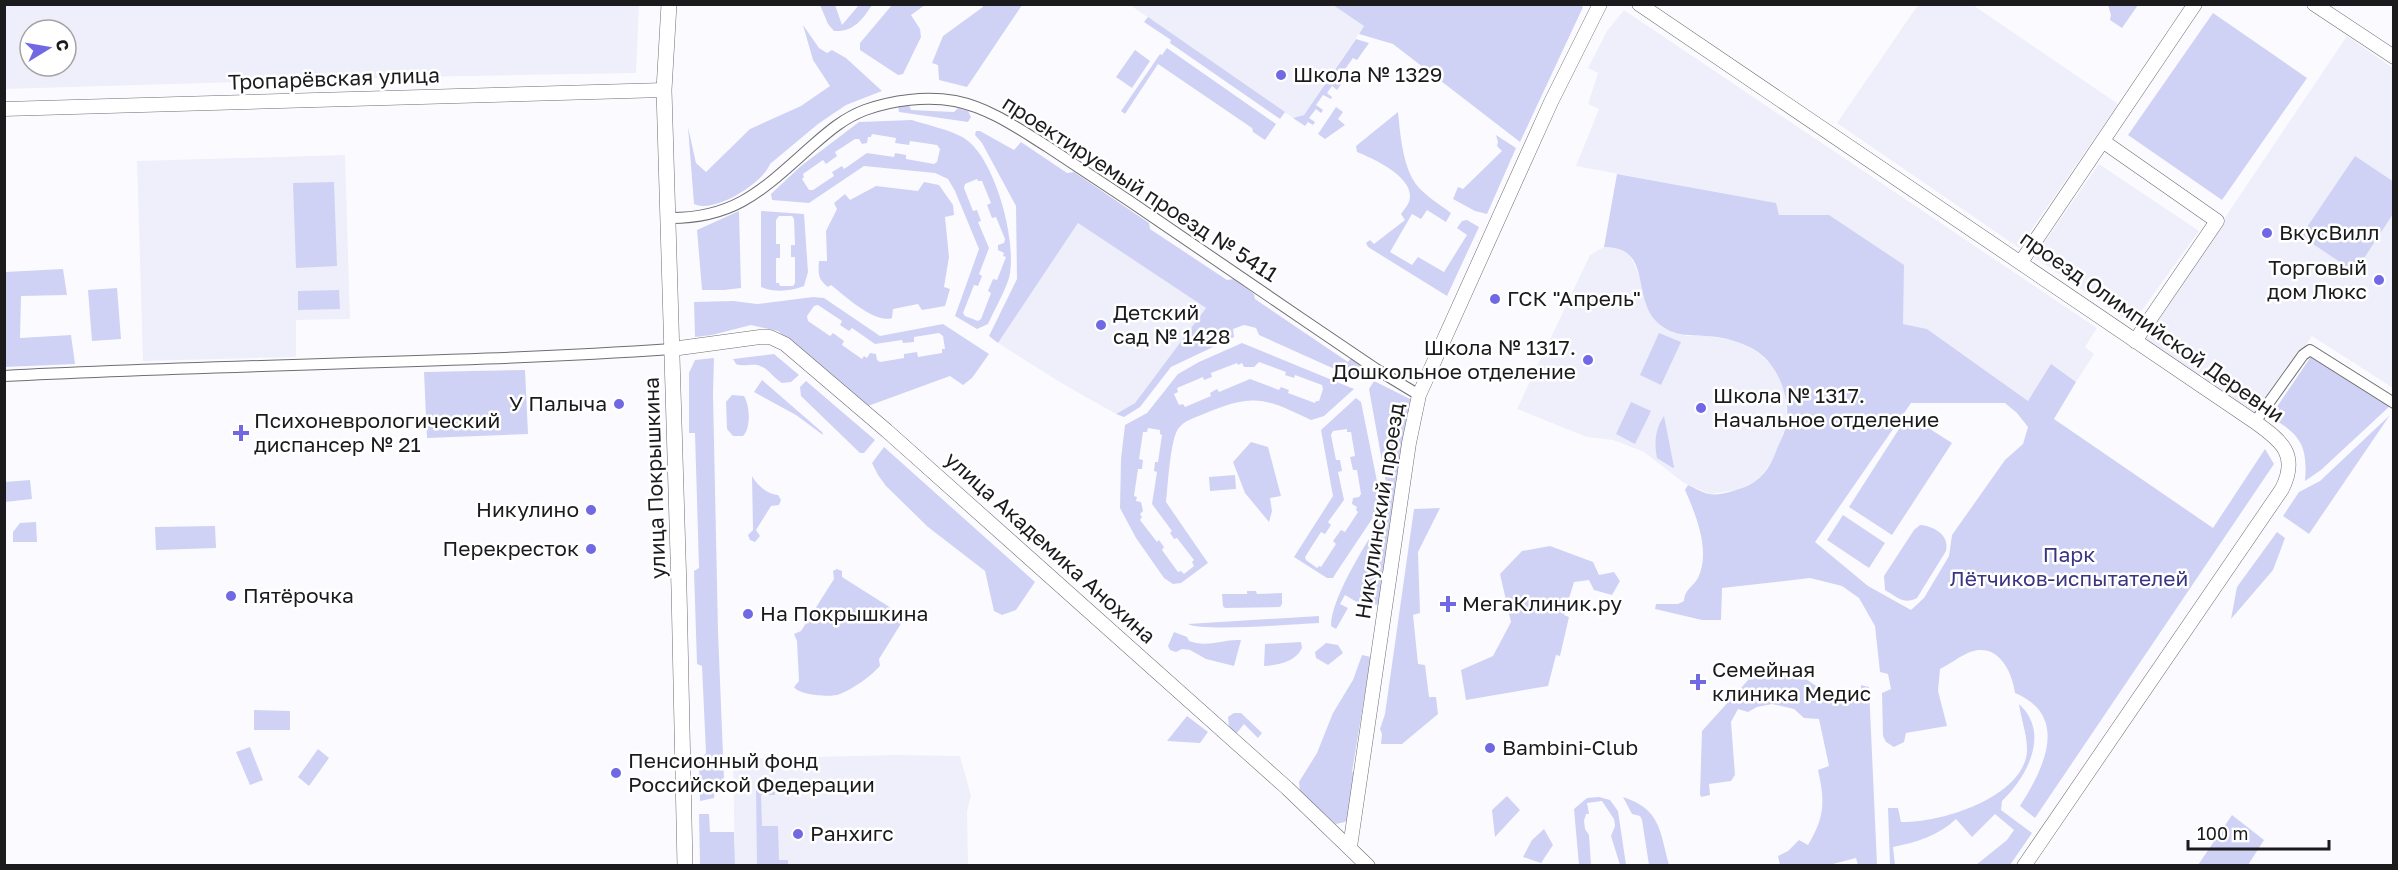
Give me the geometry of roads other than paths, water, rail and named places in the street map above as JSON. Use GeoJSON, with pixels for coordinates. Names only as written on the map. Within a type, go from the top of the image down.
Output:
{"type":"FeatureCollection","features":[{"type":"Feature","properties":{"kind":"main road","name":"улица Покрышкина"},"geometry":{"type":"LineString","coordinates":[[669,4],[664,90],[685,866]]}},
{"type":"Feature","properties":{"kind":"street","name":"Никулинский проезд"},"geometry":{"type":"LineString","coordinates":[[1350,847],[1409,443],[1419,395],[1554,96],[1600,4]]}},
{"type":"Feature","properties":{"kind":"street","name":"проезд Олимпийской Деревни"},"geometry":{"type":"LineString","coordinates":[[1639,4],[2255,422],[2275,436],[2286,452],[2289,468],[2282,489],[2025,866]]}},
{"type":"Feature","properties":{"kind":"street"},"geometry":{"type":"LineString","coordinates":[[2021,262],[2195,4]]}},
{"type":"Feature","properties":{"kind":"street"},"geometry":{"type":"LineString","coordinates":[[2314,4],[2394,57]]}},
{"type":"Feature","properties":{"kind":"street","name":"Тропарёвская улица"},"geometry":{"type":"LineString","coordinates":[[4,109],[664,90]]}},
{"type":"Feature","properties":{"kind":"street","name":"проектируемый проезд № 5411"},"geometry":{"type":"LineString","coordinates":[[668,218],[698,217],[738,205],[773,181],[833,128],[857,113],[906,101],[955,101],[978,108],[1012,125],[1106,185],[1376,369],[1419,395]]}},
{"type":"Feature","properties":{"kind":"street"},"geometry":{"type":"LineString","coordinates":[[2104,142],[2217,221],[2135,341]]}},
{"type":"Feature","properties":{"kind":"street","name":"улица Академика Анохина"},"geometry":{"type":"LineString","coordinates":[[672,349],[760,337],[770,337],[785,344],[904,446],[1350,847],[1368,866]]}},
{"type":"Feature","properties":{"kind":"street"},"geometry":{"type":"LineString","coordinates":[[4,376],[185,367],[544,357],[672,349]]}},
{"type":"Feature","properties":{"kind":"street"},"geometry":{"type":"LineString","coordinates":[[2255,422],[2303,355],[2310,350],[2394,403]]}},
{"type":"Feature","properties":{"kind":"place","name":"Школа № 1329"},"geometry":{"type":"Point","coordinates":[1281,75]}},
{"type":"Feature","properties":{"kind":"place","name":"ВкусВилл"},"geometry":{"type":"Point","coordinates":[2267,233]}},
{"type":"Feature","properties":{"kind":"place","name":"Торговый дом Люкс"},"geometry":{"type":"Point","coordinates":[2379,280]}},
{"type":"Feature","properties":{"kind":"place","name":"ГСК \"Апрель\""},"geometry":{"type":"Point","coordinates":[1495,299]}},
{"type":"Feature","properties":{"kind":"place","name":"Детский сад № 1428"},"geometry":{"type":"Point","coordinates":[1101,325]}},
{"type":"Feature","properties":{"kind":"place","name":"Школа № 1317. Дошкольное отделение"},"geometry":{"type":"Point","coordinates":[1588,360]}},
{"type":"Feature","properties":{"kind":"place","name":"У Палыча"},"geometry":{"type":"Point","coordinates":[619,404]}},
{"type":"Feature","properties":{"kind":"place","name":"Школа № 1317. Начальное отделение"},"geometry":{"type":"Point","coordinates":[1701,408]}},
{"type":"Feature","properties":{"kind":"place","name":"Психоневрологический диспансер № 21"},"geometry":{"type":"Point","coordinates":[241,433]}},
{"type":"Feature","properties":{"kind":"place","name":"Никулино"},"geometry":{"type":"Point","coordinates":[591,510]}},
{"type":"Feature","properties":{"kind":"place","name":"Перекресток"},"geometry":{"type":"Point","coordinates":[591,549]}},
{"type":"Feature","properties":{"kind":"place","name":"Пятёрочка"},"geometry":{"type":"Point","coordinates":[231,596]}},
{"type":"Feature","properties":{"kind":"place","name":"МегаКлиник.ру"},"geometry":{"type":"Point","coordinates":[1448,604]}},
{"type":"Feature","properties":{"kind":"place","name":"На Покрышкина"},"geometry":{"type":"Point","coordinates":[748,614]}},
{"type":"Feature","properties":{"kind":"place","name":"Семейная клиника Медис"},"geometry":{"type":"Point","coordinates":[1698,682]}},
{"type":"Feature","properties":{"kind":"place","name":"Bambini-Club"},"geometry":{"type":"Point","coordinates":[1490,748]}},
{"type":"Feature","properties":{"kind":"place","name":"Пенсионный фонд Российской Федерации"},"geometry":{"type":"Point","coordinates":[616,773]}},
{"type":"Feature","properties":{"kind":"place","name":"Ранхигс"},"geometry":{"type":"Point","coordinates":[798,834]}},
{"type":"Feature","properties":{"kind":"park label","name":"Парк Лётчиков-испытателей"},"geometry":{"type":"Point","coordinates":[2069,567]}}]}
